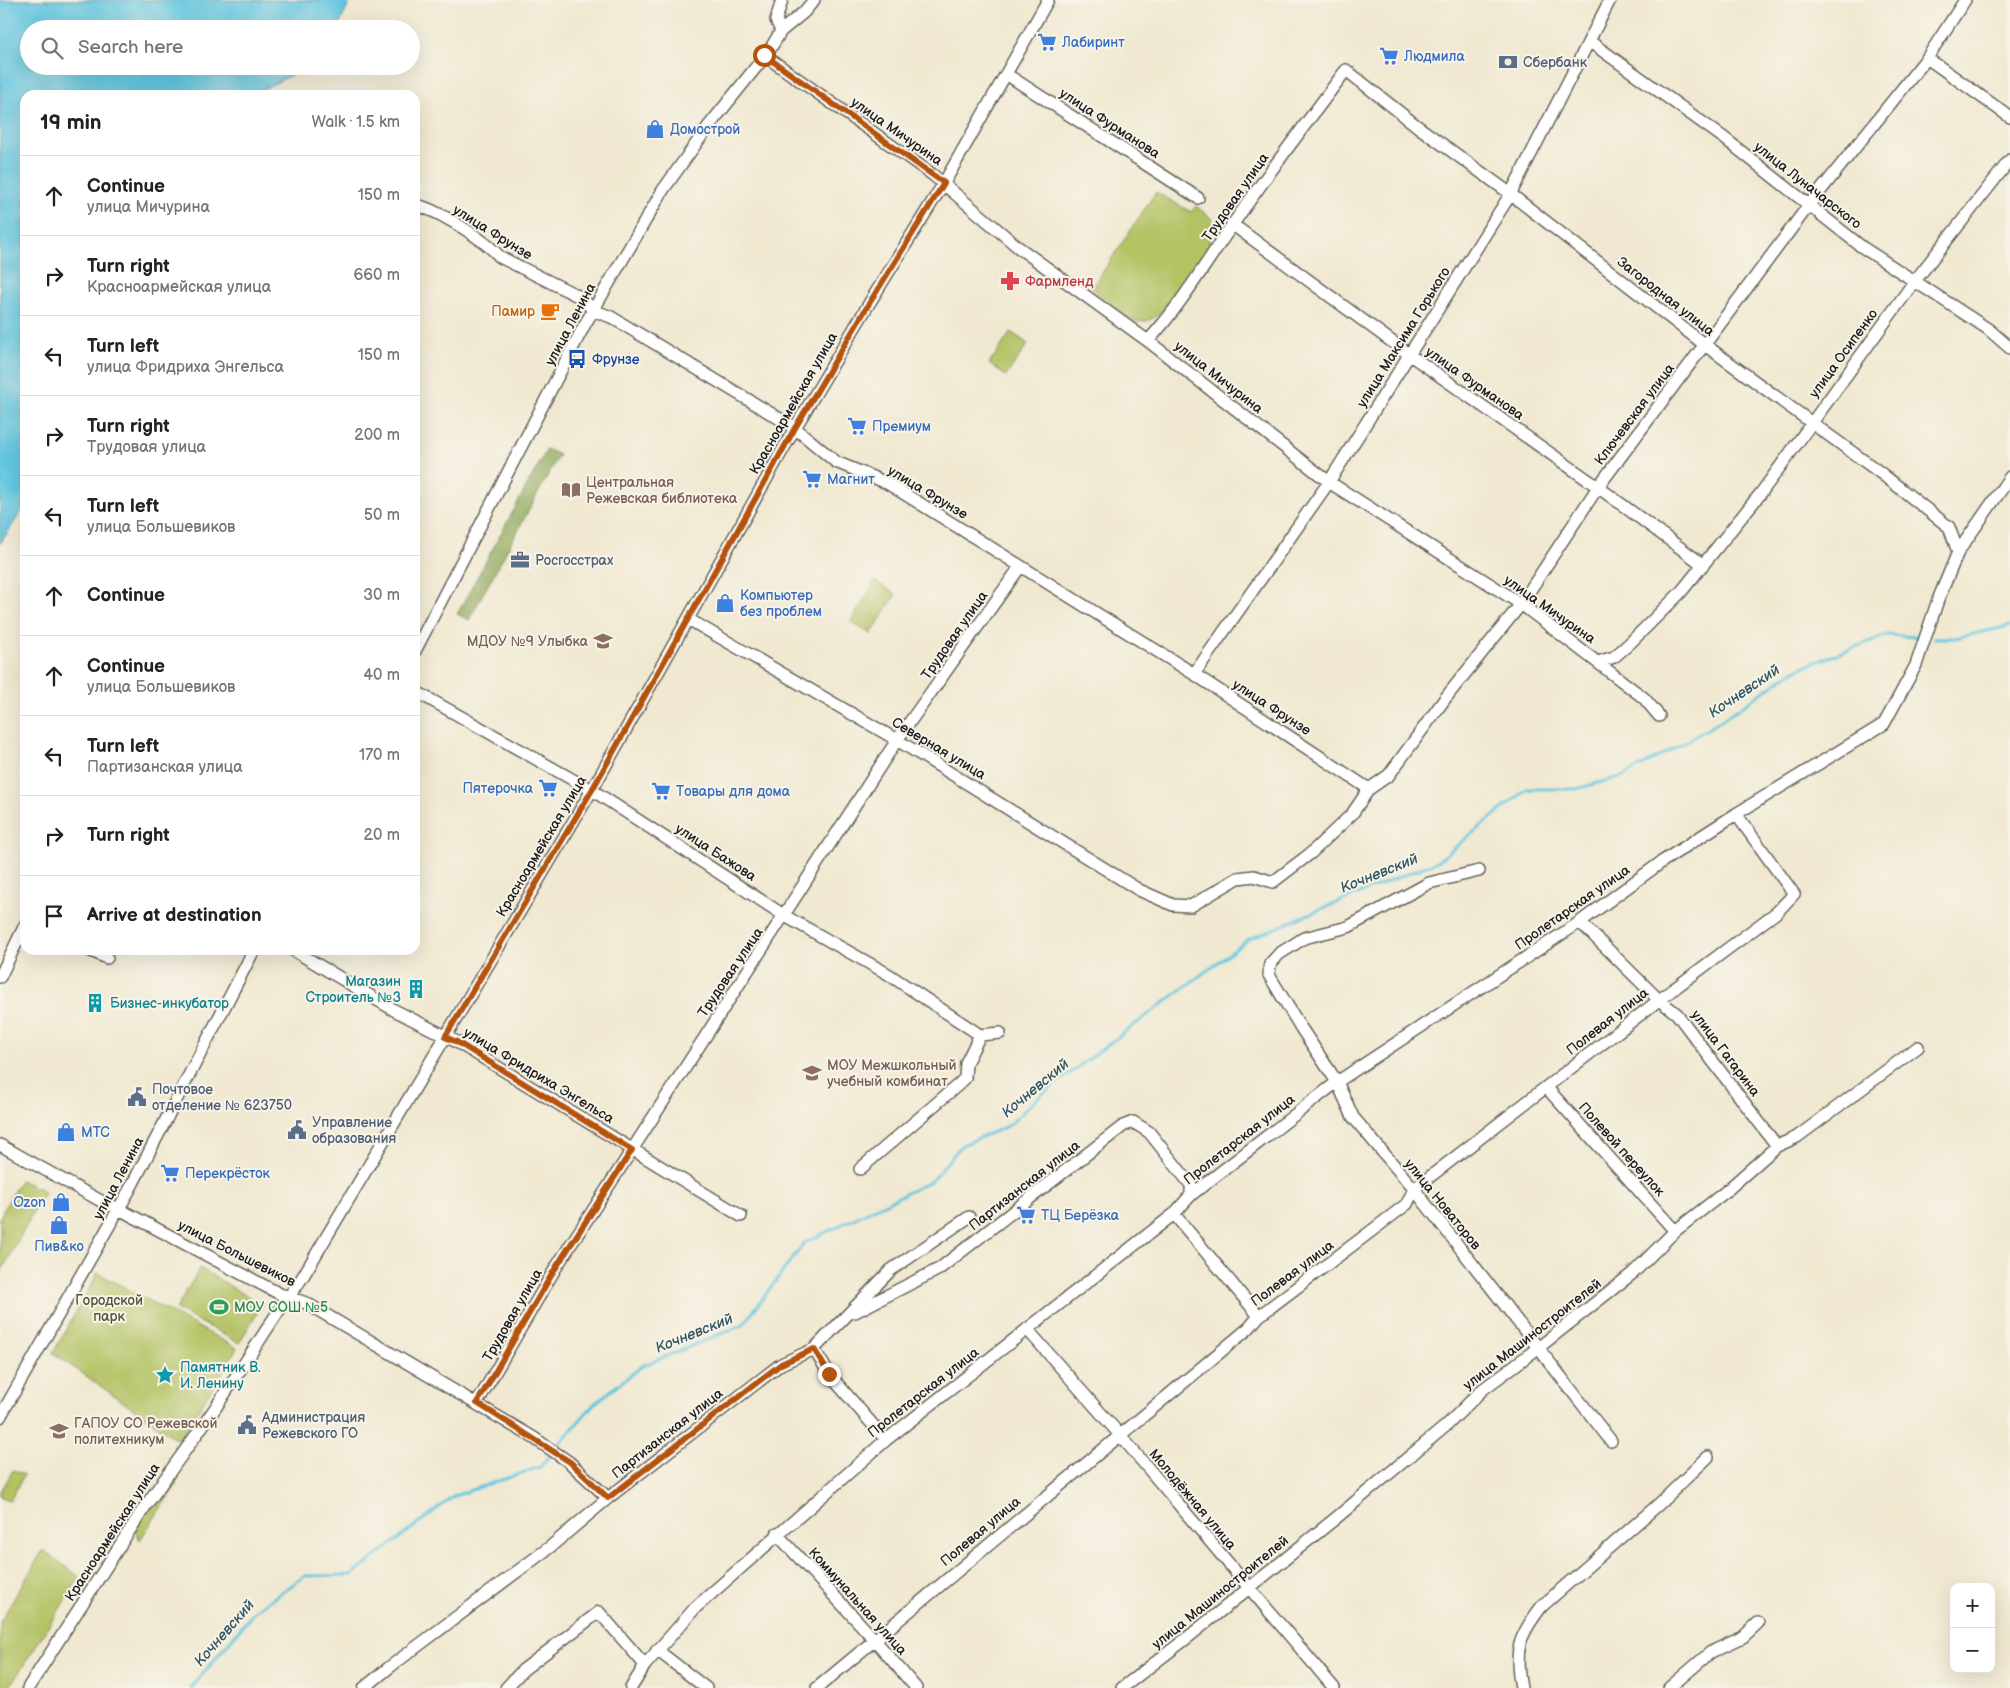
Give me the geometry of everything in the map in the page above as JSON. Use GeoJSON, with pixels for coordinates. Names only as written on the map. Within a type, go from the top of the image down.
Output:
{"type":"FeatureCollection","features":[{"type":"Feature","properties":{"kind":"street"},"geometry":{"type":"LineString","coordinates":[[781,30],[776,20],[782,0]]}},
{"type":"Feature","properties":{"kind":"street","name":"улица Ленина"},"geometry":{"type":"LineString","coordinates":[[420,641],[593,310],[663,190],[708,127],[769,51],[781,30],[804,12],[814,0]]}},
{"type":"Feature","properties":{"kind":"street","name":"Красноармейская улица"},"geometry":{"type":"LineString","coordinates":[[28,1688],[144,1508],[216,1407],[312,1262],[592,790],[795,428],[944,183],[1048,0]]}},
{"type":"Feature","properties":{"kind":"street","name":"улица Максима Горького"},"geometry":{"type":"LineString","coordinates":[[1194,674],[1329,482],[1510,195],[1610,0]]}},
{"type":"Feature","properties":{"kind":"street","name":"Ключевская улица"},"geometry":{"type":"LineString","coordinates":[[1369,789],[1389,775],[1447,696],[1521,604],[1598,488],[1809,205],[1927,58],[1965,0]]}},
{"type":"Feature","properties":{"kind":"street","name":"улица Луначарского"},"geometry":{"type":"LineString","coordinates":[[1589,41],[1724,138],[1862,247],[1988,329],[2010,348]]}},
{"type":"Feature","properties":{"kind":"street","name":"улица Мичурина"},"geometry":{"type":"LineString","coordinates":[[764,55],[944,183],[1018,247],[1148,341],[1329,482],[1521,604],[1644,698],[1659,716]]}},
{"type":"Feature","properties":{"kind":"street"},"geometry":{"type":"LineString","coordinates":[[1927,58],[2010,118]]}},
{"type":"Feature","properties":{"kind":"street","name":"Загородная улица"},"geometry":{"type":"LineString","coordinates":[[1346,70],[1416,126],[1510,195],[1705,345],[1882,474],[1949,526],[1958,552]]}},
{"type":"Feature","properties":{"kind":"street","name":"Трудовая улица"},"geometry":{"type":"LineString","coordinates":[[1148,341],[1168,320],[1232,224],[1346,70]]}},
{"type":"Feature","properties":{"kind":"street","name":"улица Фурманова"},"geometry":{"type":"LineString","coordinates":[[1006,74],[1198,198]]}},
{"type":"Feature","properties":{"kind":"street","name":"улица Осипенко"},"geometry":{"type":"LineString","coordinates":[[1598,662],[1614,657],[1630,644],[1681,592],[1761,493],[1914,282],[2010,160]]}},
{"type":"Feature","properties":{"kind":"street","name":"улица Фрунзе"},"geometry":{"type":"LineString","coordinates":[[420,207],[456,225],[490,246],[500,257],[582,298],[593,310],[610,317],[795,428],[836,462],[887,483],[1194,674],[1369,789]]}},
{"type":"Feature","properties":{"kind":"street","name":"улица Фурманова"},"geometry":{"type":"LineString","coordinates":[[1232,224],[1410,355],[1702,564]]}},
{"type":"Feature","properties":{"kind":"street","name":"Пролетарская улица"},"geometry":{"type":"LineString","coordinates":[[630,1688],[645,1664],[696,1607],[886,1440],[1174,1214],[1191,1195],[1337,1082],[1580,922],[1663,862],[1736,814],[1884,724],[1911,676],[1958,552],[2010,477]]}},
{"type":"Feature","properties":{"kind":"street","name":"Трудовая улица"},"geometry":{"type":"LineString","coordinates":[[477,1403],[555,1269],[897,740],[1020,567]]}},
{"type":"Feature","properties":{"kind":"street","name":"Северная улица"},"geometry":{"type":"LineString","coordinates":[[688,620],[897,740],[1139,890],[1173,905],[1191,906],[1238,878],[1254,876],[1273,882],[1311,853],[1352,814],[1369,789]]}},
{"type":"Feature","properties":{"kind":"street","name":"улица Бажова"},"geometry":{"type":"LineString","coordinates":[[420,694],[592,790],[785,916],[888,974],[980,1035]]}},
{"type":"Feature","properties":{"kind":"street","name":"Полевая улица"},"geometry":{"type":"LineString","coordinates":[[817,1688],[1249,1328],[1259,1316],[1407,1204],[1414,1189],[1659,1000],[1778,912],[1794,894],[1736,814]]}},
{"type":"Feature","properties":{"kind":"street","name":"улица Новаторов"},"geometry":{"type":"LineString","coordinates":[[1478,871],[1429,883],[1348,927],[1304,938],[1279,954],[1270,964],[1269,975],[1337,1082],[1353,1117],[1414,1189],[1611,1441]]}},
{"type":"Feature","properties":{"kind":"street","name":"улица Гагарина"},"geometry":{"type":"LineString","coordinates":[[1580,922],[1659,1000],[1677,1014],[1777,1146]]}},
{"type":"Feature","properties":{"kind":"street"},"geometry":{"type":"LineString","coordinates":[[0,977],[20,935]]}},
{"type":"Feature","properties":{"kind":"street"},"geometry":{"type":"LineString","coordinates":[[101,955],[107,958]]}},
{"type":"Feature","properties":{"kind":"street","name":"улица Ленина"},"geometry":{"type":"LineString","coordinates":[[0,1417],[119,1209],[251,955]]}},
{"type":"Feature","properties":{"kind":"street","name":"улица Фридриха Энгельса"},"geometry":{"type":"LineString","coordinates":[[301,955],[394,1010],[457,1042],[742,1216]]}},
{"type":"Feature","properties":{"kind":"street"},"geometry":{"type":"LineString","coordinates":[[860,1169],[965,1078],[966,1063],[980,1035],[1000,1033]]}},
{"type":"Feature","properties":{"kind":"street","name":"улица Машиностроителей"},"geometry":{"type":"LineString","coordinates":[[1122,1688],[1336,1518],[1447,1425],[1482,1390],[1633,1273],[1675,1231],[1726,1192],[1777,1146],[1797,1137],[1918,1047]]}},
{"type":"Feature","properties":{"kind":"street","name":"Полевой переулок"},"geometry":{"type":"LineString","coordinates":[[1546,1087],[1675,1231]]}},
{"type":"Feature","properties":{"kind":"street","name":"Партизанская улица"},"geometry":{"type":"LineString","coordinates":[[847,1316],[939,1269],[1123,1126],[1132,1122],[1149,1132],[1191,1184],[1191,1195]]}},
{"type":"Feature","properties":{"kind":"street","name":"улица Большевиков"},"geometry":{"type":"LineString","coordinates":[[0,1146],[101,1201],[306,1304],[534,1438],[570,1462],[608,1498]]}},
{"type":"Feature","properties":{"kind":"street"},"geometry":{"type":"LineString","coordinates":[[1174,1214],[1259,1316]]}},
{"type":"Feature","properties":{"kind":"street","name":"Партизанская улица"},"geometry":{"type":"LineString","coordinates":[[364,1688],[550,1547],[608,1498],[781,1364],[814,1349],[891,1270],[969,1217]]}},
{"type":"Feature","properties":{"kind":"street","name":"Молодёжная улица"},"geometry":{"type":"LineString","coordinates":[[1027,1329],[1120,1435],[1334,1688]]}},
{"type":"Feature","properties":{"kind":"street"},"geometry":{"type":"LineString","coordinates":[[814,1349],[829,1374],[886,1440]]}},
{"type":"Feature","properties":{"kind":"street"},"geometry":{"type":"LineString","coordinates":[[1521,1688],[1517,1664],[1519,1645],[1539,1611],[1660,1504],[1708,1457]]}},
{"type":"Feature","properties":{"kind":"street","name":"Коммунальная улица"},"geometry":{"type":"LineString","coordinates":[[777,1534],[874,1639],[916,1688]]}},
{"type":"Feature","properties":{"kind":"street"},"geometry":{"type":"LineString","coordinates":[[506,1688],[523,1670],[599,1612],[645,1664]]}},
{"type":"Feature","properties":{"kind":"street"},"geometry":{"type":"LineString","coordinates":[[1669,1688],[1712,1652],[1743,1637],[1758,1623]]}},
{"type":"Feature","properties":{"kind":"street"},"geometry":{"type":"LineString","coordinates":[[658,1650],[706,1688]]}},
{"type":"Feature","properties":{"kind":"green space"},"geometry":{"type":"Polygon","coordinates":[[[1156,192],[1191,212],[1196,206],[1213,220],[1208,232],[1210,245],[1179,294],[1168,306],[1158,315],[1146,321],[1135,321],[1118,311],[1092,288],[1156,192]]]}},
{"type":"Feature","properties":{"kind":"green space"},"geometry":{"type":"Polygon","coordinates":[[[1011,332],[1028,344],[1006,376],[989,364],[1011,332]]]}},
{"type":"Feature","properties":{"kind":"green space"},"geometry":{"type":"Polygon","coordinates":[[[547,449],[559,455],[469,620],[457,614],[547,449]]]}},
{"type":"Feature","properties":{"kind":"green space"},"geometry":{"type":"Polygon","coordinates":[[[875,581],[896,594],[871,634],[851,622],[875,581]]]}},
{"type":"Feature","properties":{"kind":"green space"},"geometry":{"type":"Polygon","coordinates":[[[20,1180],[45,1191],[0,1274],[0,1217],[20,1180]]]}},
{"type":"Feature","properties":{"kind":"green space","name":"МОУ СОШ №5"},"geometry":{"type":"Polygon","coordinates":[[[200,1268],[262,1305],[239,1343],[176,1309],[200,1268]]]}},
{"type":"Feature","properties":{"kind":"green space","name":"Городской парк"},"geometry":{"type":"Polygon","coordinates":[[[98,1273],[237,1348],[179,1441],[53,1353],[98,1273]]]}},
{"type":"Feature","properties":{"kind":"green space"},"geometry":{"type":"Polygon","coordinates":[[[13,1470],[24,1475],[10,1501],[0,1496],[0,1493],[13,1470]]]}},
{"type":"Feature","properties":{"kind":"green space"},"geometry":{"type":"Polygon","coordinates":[[[172,1481],[177,1483],[140,1540],[136,1532],[137,1526],[164,1487],[172,1481]]]}},
{"type":"Feature","properties":{"kind":"green space"},"geometry":{"type":"Polygon","coordinates":[[[43,1550],[80,1577],[9,1688],[0,1688],[0,1622],[43,1550]]]}},
{"type":"Feature","properties":{"kind":"water"},"geometry":{"type":"Polygon","coordinates":[[[0,0],[351,0],[341,20],[20,20],[20,75],[292,75],[262,90],[20,90],[20,514],[0,544],[0,0]]]}},
{"type":"Feature","properties":{"kind":"waterway","name":"Кочневский"},"geometry":{"type":"LineString","coordinates":[[1935,638],[1955,638],[2010,626]]}},
{"type":"Feature","properties":{"kind":"waterway","name":"Кочневский"},"geometry":{"type":"LineString","coordinates":[[555,1449],[594,1404],[642,1366],[743,1325],[804,1243],[931,1181],[962,1145],[1008,1126],[1042,1094],[1249,939],[1438,861],[1527,789],[1576,789],[1623,776],[1719,722],[1795,670],[1887,635],[1917,637]]}},
{"type":"Feature","properties":{"kind":"waterway","name":"Кочневский"},"geometry":{"type":"LineString","coordinates":[[191,1688],[255,1611],[305,1576],[352,1575],[454,1496],[540,1467],[551,1454]]}},
{"type":"Feature","properties":{"kind":"place","name":"Лабиринт"},"geometry":{"type":"Point","coordinates":[1047,42]}},
{"type":"Feature","properties":{"kind":"place","name":"Людмила"},"geometry":{"type":"Point","coordinates":[1389,56]}},
{"type":"Feature","properties":{"kind":"place","name":"Сбербанк"},"geometry":{"type":"Point","coordinates":[1508,62]}},
{"type":"Feature","properties":{"kind":"place","name":"Домострой"},"geometry":{"type":"Point","coordinates":[655,129]}},
{"type":"Feature","properties":{"kind":"place","name":"Фармленд"},"geometry":{"type":"Point","coordinates":[1010,281]}},
{"type":"Feature","properties":{"kind":"place","name":"Памир"},"geometry":{"type":"Point","coordinates":[550,311]}},
{"type":"Feature","properties":{"kind":"place","name":"Фрунзе"},"geometry":{"type":"Point","coordinates":[577,359]}},
{"type":"Feature","properties":{"kind":"place","name":"Премиум"},"geometry":{"type":"Point","coordinates":[857,426]}},
{"type":"Feature","properties":{"kind":"place","name":"Магнит"},"geometry":{"type":"Point","coordinates":[812,479]}},
{"type":"Feature","properties":{"kind":"place","name":"Центральная Режевская библиотека"},"geometry":{"type":"Point","coordinates":[571,490]}},
{"type":"Feature","properties":{"kind":"place","name":"Росгосстрах"},"geometry":{"type":"Point","coordinates":[520,560]}},
{"type":"Feature","properties":{"kind":"place","name":"Компьютер без проблем"},"geometry":{"type":"Point","coordinates":[725,603]}},
{"type":"Feature","properties":{"kind":"place","name":"МДОУ №9 Улыбка"},"geometry":{"type":"Point","coordinates":[603,641]}},
{"type":"Feature","properties":{"kind":"place","name":"Пятерочка"},"geometry":{"type":"Point","coordinates":[548,788]}},
{"type":"Feature","properties":{"kind":"place","name":"Товары для дома"},"geometry":{"type":"Point","coordinates":[661,791]}},
{"type":"Feature","properties":{"kind":"place","name":"Магазин Строитель №3"},"geometry":{"type":"Point","coordinates":[416,989]}},
{"type":"Feature","properties":{"kind":"place","name":"Бизнес-инкубатор"},"geometry":{"type":"Point","coordinates":[95,1003]}},
{"type":"Feature","properties":{"kind":"place","name":"МОУ Межшкольный учебный комбинат"},"geometry":{"type":"Point","coordinates":[812,1073]}},
{"type":"Feature","properties":{"kind":"place","name":"Почтовое отделение № 623750"},"geometry":{"type":"Point","coordinates":[137,1097]}},
{"type":"Feature","properties":{"kind":"place","name":"Управление образования"},"geometry":{"type":"Point","coordinates":[297,1130]}},
{"type":"Feature","properties":{"kind":"place","name":"МТС"},"geometry":{"type":"Point","coordinates":[66,1132]}},
{"type":"Feature","properties":{"kind":"place","name":"Перекрёсток"},"geometry":{"type":"Point","coordinates":[170,1173]}},
{"type":"Feature","properties":{"kind":"place","name":"Ozon"},"geometry":{"type":"Point","coordinates":[61,1202]}},
{"type":"Feature","properties":{"kind":"place","name":"ТЦ Берёзка"},"geometry":{"type":"Point","coordinates":[1026,1215]}},
{"type":"Feature","properties":{"kind":"place","name":"Пив&ко"},"geometry":{"type":"Point","coordinates":[59,1225]}},
{"type":"Feature","properties":{"kind":"place","name":"МОУ СОШ №5"},"geometry":{"type":"Point","coordinates":[219,1307]}},
{"type":"Feature","properties":{"kind":"place","name":"Памятник В. И. Ленину"},"geometry":{"type":"Point","coordinates":[165,1375]}},
{"type":"Feature","properties":{"kind":"place","name":"Администрация Режевского ГО"},"geometry":{"type":"Point","coordinates":[247,1425]}},
{"type":"Feature","properties":{"kind":"place","name":"ГАПОУ СО Режевской политехникум"},"geometry":{"type":"Point","coordinates":[59,1431]}},
{"type":"Feature","properties":{"kind":"route"},"geometry":{"type":"LineString","coordinates":[[764,55],[944,183],[795,428],[592,790],[445,1037],[457,1042],[632,1150],[555,1269],[477,1403],[570,1462],[608,1498],[781,1364],[814,1349],[829,1374]]}}]}
